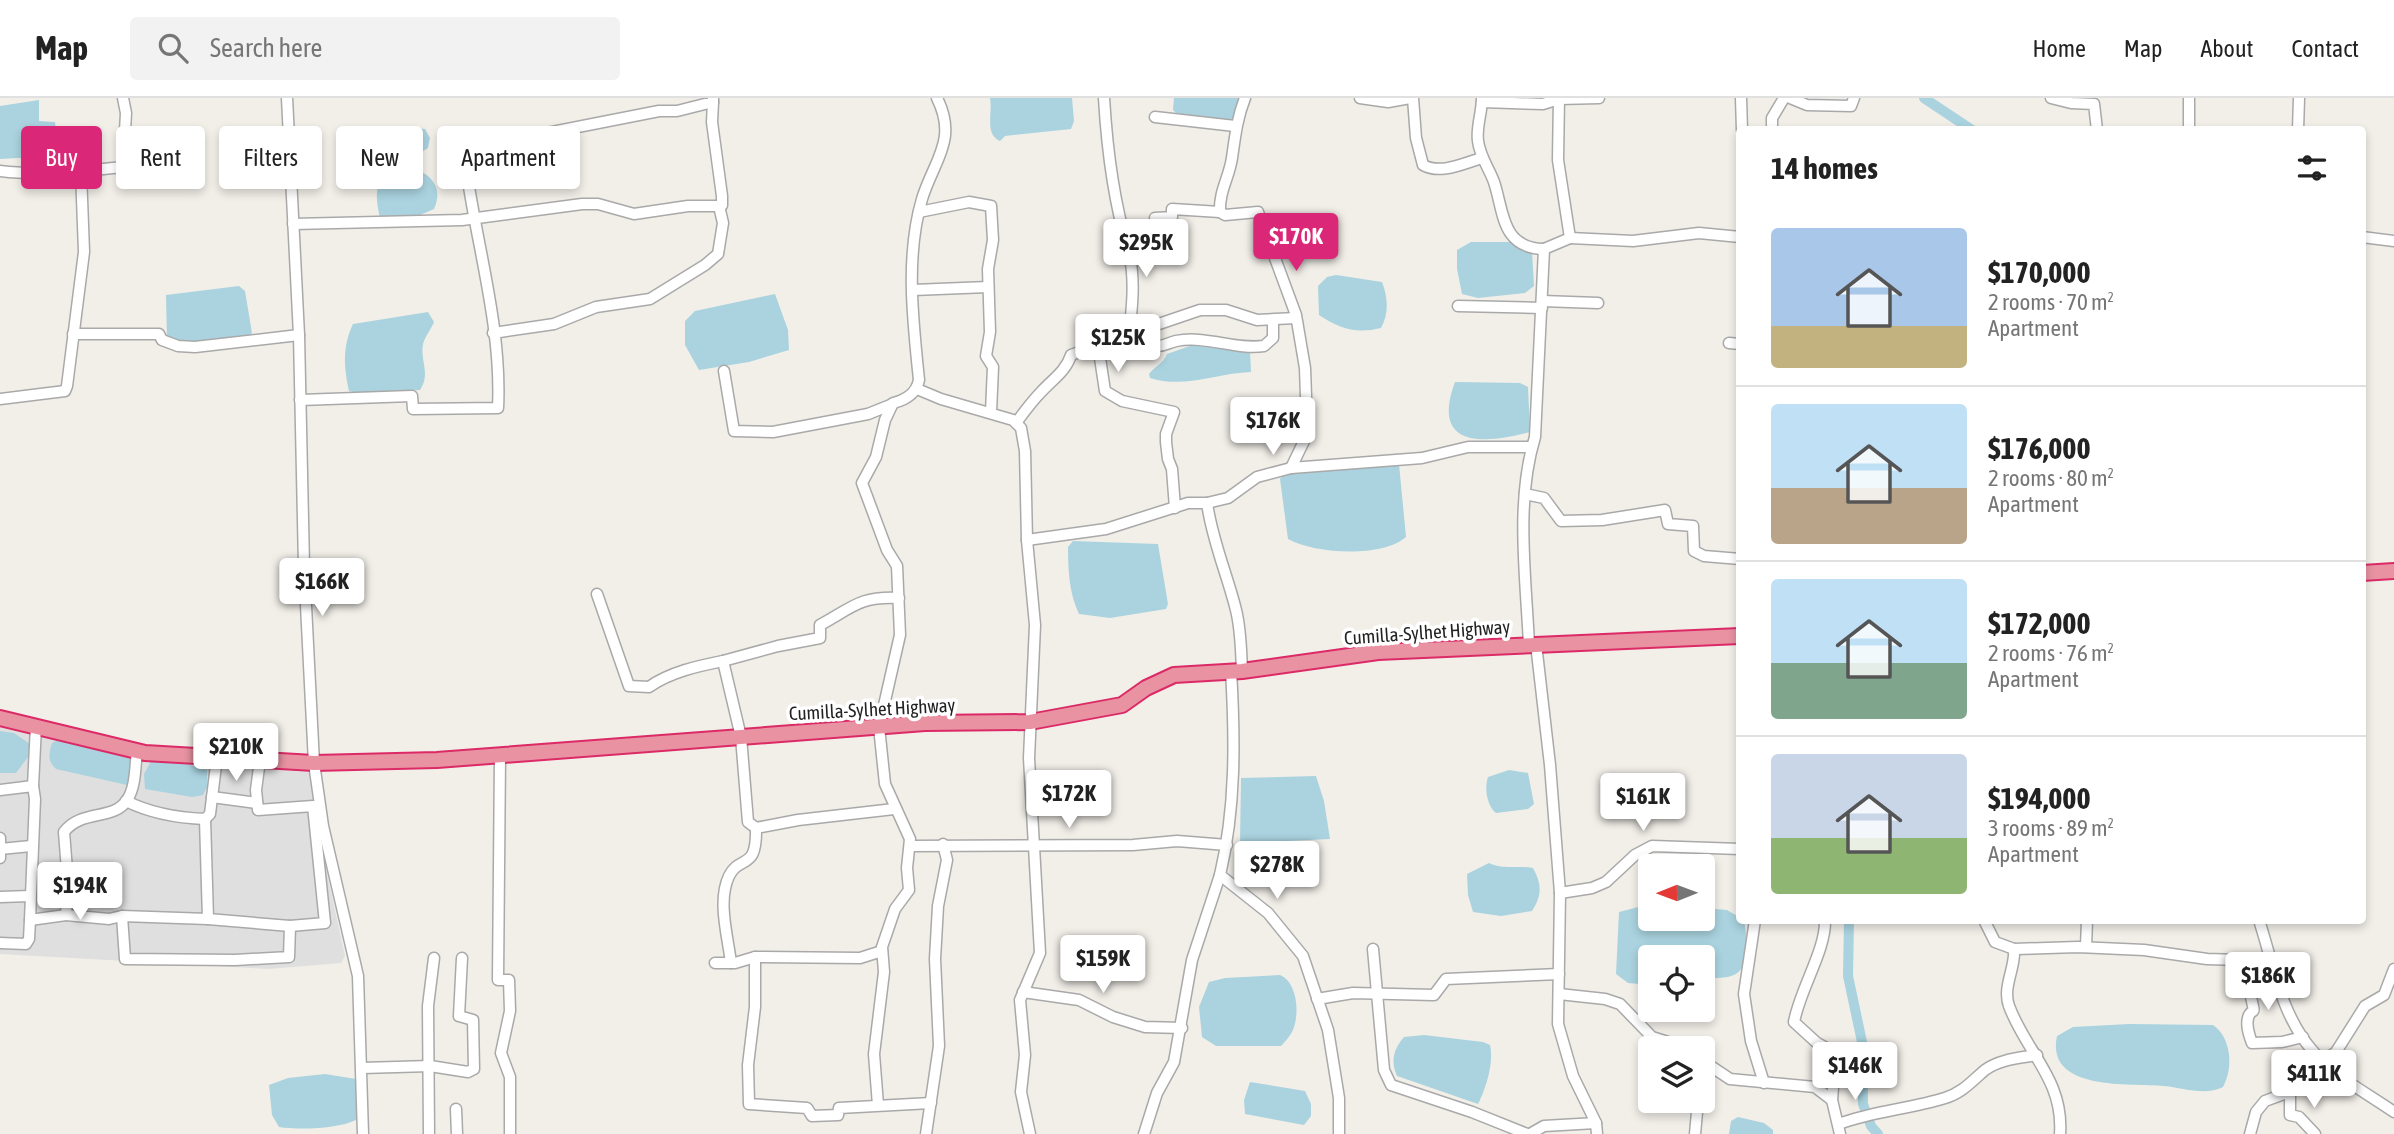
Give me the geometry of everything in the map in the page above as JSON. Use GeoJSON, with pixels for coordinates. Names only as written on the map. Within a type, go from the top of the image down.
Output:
{"type":"FeatureCollection","features":[{"type":"Feature","properties":{"kind":"highway"},"geometry":{"type":"LineString","coordinates":[[2366,573],[2394,571]]}},
{"type":"Feature","properties":{"kind":"highway","name":"Cumilla-Sylhet Highway"},"geometry":{"type":"LineString","coordinates":[[0,718],[137,751],[217,757],[314,763],[500,755],[879,727],[1030,722],[1122,705],[1146,688],[1174,675],[1378,652],[1736,636]]}},
{"type":"Feature","properties":{"kind":"street"},"geometry":{"type":"LineString","coordinates":[[102,170],[123,167],[126,113],[123,98]]}},
{"type":"Feature","properties":{"kind":"street"},"geometry":{"type":"LineString","coordinates":[[287,98],[299,335],[304,566],[314,763],[323,826],[358,976],[363,1134]]}},
{"type":"Feature","properties":{"kind":"street"},"geometry":{"type":"LineString","coordinates":[[724,371],[734,431],[774,432],[868,414],[905,400],[917,389],[919,380],[914,344],[913,290],[919,212],[945,144],[944,112],[937,98]]}},
{"type":"Feature","properties":{"kind":"street"},"geometry":{"type":"LineString","coordinates":[[1104,98],[1106,144],[1118,218],[1131,264],[1132,319],[1128,341]]}},
{"type":"Feature","properties":{"kind":"street"},"geometry":{"type":"LineString","coordinates":[[1220,212],[1220,195],[1232,160],[1235,126],[1245,98]]}},
{"type":"Feature","properties":{"kind":"street"},"geometry":{"type":"LineString","coordinates":[[1360,98],[1388,102],[1412,98],[1416,138],[1423,165],[1428,168],[1446,168],[1482,158]]}},
{"type":"Feature","properties":{"kind":"street"},"geometry":{"type":"LineString","coordinates":[[1599,98],[1559,98],[1544,104],[1482,100],[1478,130],[1482,158],[1493,181],[1507,230],[1528,246],[1544,249],[1570,238],[1633,241],[1699,233],[1736,237]]}},
{"type":"Feature","properties":{"kind":"street"},"geometry":{"type":"LineString","coordinates":[[1559,98],[1558,160],[1570,238]]}},
{"type":"Feature","properties":{"kind":"street"},"geometry":{"type":"LineString","coordinates":[[1741,98],[1742,126]]}},
{"type":"Feature","properties":{"kind":"street"},"geometry":{"type":"LineString","coordinates":[[1772,126],[1772,118],[1784,98]]}},
{"type":"Feature","properties":{"kind":"street"},"geometry":{"type":"LineString","coordinates":[[1790,98],[1808,105],[1851,106],[1854,98]]}},
{"type":"Feature","properties":{"kind":"street"},"geometry":{"type":"LineString","coordinates":[[2051,98],[2071,103],[2094,104],[2097,126]]}},
{"type":"Feature","properties":{"kind":"street"},"geometry":{"type":"LineString","coordinates":[[2189,98],[2189,126]]}},
{"type":"Feature","properties":{"kind":"street"},"geometry":{"type":"LineString","coordinates":[[2298,126],[2299,98]]}},
{"type":"Feature","properties":{"kind":"street"},"geometry":{"type":"LineString","coordinates":[[300,400],[412,396],[413,409],[498,408],[499,385],[487,282],[467,174],[469,157],[535,148],[538,146],[538,136],[542,134],[659,111],[677,111],[713,100],[712,122],[722,195],[722,205],[719,206]]}},
{"type":"Feature","properties":{"kind":"street"},"geometry":{"type":"LineString","coordinates":[[1155,117],[1235,126]]}},
{"type":"Feature","properties":{"kind":"street"},"geometry":{"type":"LineString","coordinates":[[0,171],[21,173]]}},
{"type":"Feature","properties":{"kind":"street"},"geometry":{"type":"LineString","coordinates":[[0,399],[18,399],[65,391],[84,252],[82,189]]}},
{"type":"Feature","properties":{"kind":"street"},"geometry":{"type":"LineString","coordinates":[[919,212],[969,202],[991,206],[993,240],[988,269],[990,332],[986,356],[993,367],[990,412]]}},
{"type":"Feature","properties":{"kind":"street"},"geometry":{"type":"LineString","coordinates":[[293,224],[353,225],[474,218],[582,204],[598,204],[634,214],[688,206],[719,206]]}},
{"type":"Feature","properties":{"kind":"street"},"geometry":{"type":"LineString","coordinates":[[493,333],[554,324],[596,307],[637,303],[660,295],[718,254],[723,223],[719,206]]}},
{"type":"Feature","properties":{"kind":"street"},"geometry":{"type":"LineString","coordinates":[[1128,249],[1154,244],[1155,218],[1172,217],[1172,209],[1220,212],[1224,215],[1258,212],[1296,318],[1306,377],[1307,425],[1304,441],[1291,468]]}},
{"type":"Feature","properties":{"kind":"street"},"geometry":{"type":"LineString","coordinates":[[2366,237],[2394,240]]}},
{"type":"Feature","properties":{"kind":"street"},"geometry":{"type":"LineString","coordinates":[[1373,949],[1384,1070],[1391,1085],[1529,1134],[1544,1126],[1597,1129],[1573,1076],[1558,1024],[1560,892],[1550,765],[1533,644],[1524,533],[1527,464],[1535,437],[1544,249]]}},
{"type":"Feature","properties":{"kind":"street"},"geometry":{"type":"LineString","coordinates":[[913,290],[988,287]]}},
{"type":"Feature","properties":{"kind":"street"},"geometry":{"type":"LineString","coordinates":[[1458,306],[1598,303]]}},
{"type":"Feature","properties":{"kind":"street"},"geometry":{"type":"LineString","coordinates":[[1273,320],[1273,338],[1264,346],[1237,346],[1213,340],[1175,341],[1161,347],[1155,346],[1151,340],[1153,326],[1200,310],[1226,310],[1256,320],[1296,318]]}},
{"type":"Feature","properties":{"kind":"street"},"geometry":{"type":"LineString","coordinates":[[73,334],[159,334],[162,340],[178,346],[195,347],[299,335]]}},
{"type":"Feature","properties":{"kind":"street"},"geometry":{"type":"LineString","coordinates":[[1016,423],[1042,390],[1068,364],[1071,355],[1098,345],[1151,340]]}},
{"type":"Feature","properties":{"kind":"street"},"geometry":{"type":"LineString","coordinates":[[1098,345],[1105,391],[1122,401],[1174,412],[1166,434],[1166,449],[1172,468],[1175,508]]}},
{"type":"Feature","properties":{"kind":"street"},"geometry":{"type":"LineString","coordinates":[[917,389],[1016,423],[1021,428],[1025,451],[1027,540],[1035,625],[1030,722],[1032,845],[1040,953],[1030,982],[1020,1000],[1025,1055],[1021,1092],[1030,1134]]}},
{"type":"Feature","properties":{"kind":"street"},"geometry":{"type":"LineString","coordinates":[[878,1105],[874,1054],[884,972],[882,951],[895,909],[909,890],[906,868],[910,839],[894,809],[885,784],[879,727],[900,635],[897,566],[887,550],[862,483],[876,457],[885,420],[893,404]]}},
{"type":"Feature","properties":{"kind":"street"},"geometry":{"type":"LineString","coordinates":[[1027,540],[1105,528],[1188,503],[1207,503],[1228,498],[1257,477],[1291,468],[1422,458],[1468,447],[1531,447]]}},
{"type":"Feature","properties":{"kind":"street"},"geometry":{"type":"LineString","coordinates":[[1525,494],[1544,498],[1561,521],[1602,520],[1665,510],[1668,524],[1693,526],[1694,551],[1704,556],[1736,559]]}},
{"type":"Feature","properties":{"kind":"street"},"geometry":{"type":"LineString","coordinates":[[1144,1134],[1157,1093],[1174,1062],[1192,960],[1227,845],[1241,636],[1207,503]]}},
{"type":"Feature","properties":{"kind":"street"},"geometry":{"type":"LineString","coordinates":[[597,594],[629,686],[649,687],[675,674],[778,646],[820,638],[820,625],[862,601],[875,596],[899,598]]}},
{"type":"Feature","properties":{"kind":"street"},"geometry":{"type":"LineString","coordinates":[[723,661],[741,737],[747,822],[756,828],[798,820],[894,809]]}},
{"type":"Feature","properties":{"kind":"street"},"geometry":{"type":"LineString","coordinates":[[0,943],[26,944],[29,939],[36,726]]}},
{"type":"Feature","properties":{"kind":"street"},"geometry":{"type":"LineString","coordinates":[[66,915],[68,883],[64,832],[72,821],[119,809],[132,790],[137,751]]}},
{"type":"Feature","properties":{"kind":"street"},"geometry":{"type":"LineString","coordinates":[[500,755],[498,980],[509,980],[509,1011],[502,1053],[510,1077],[510,1134]]}},
{"type":"Feature","properties":{"kind":"street"},"geometry":{"type":"LineString","coordinates":[[208,919],[205,819],[210,814],[217,757]]}},
{"type":"Feature","properties":{"kind":"street"},"geometry":{"type":"LineString","coordinates":[[30,920],[66,915],[109,919],[122,916],[208,919],[290,926],[324,923],[313,806],[258,810],[256,790],[260,760]]}},
{"type":"Feature","properties":{"kind":"street"},"geometry":{"type":"LineString","coordinates":[[0,790],[33,786]]}},
{"type":"Feature","properties":{"kind":"street"},"geometry":{"type":"LineString","coordinates":[[212,797],[257,803]]}},
{"type":"Feature","properties":{"kind":"street"},"geometry":{"type":"LineString","coordinates":[[126,801],[140,808],[186,818],[205,819]]}},
{"type":"Feature","properties":{"kind":"street"},"geometry":{"type":"LineString","coordinates":[[731,963],[725,890],[731,873],[750,860],[755,851],[756,828]]}},
{"type":"Feature","properties":{"kind":"street"},"geometry":{"type":"LineString","coordinates":[[0,838],[0,858]]}},
{"type":"Feature","properties":{"kind":"street"},"geometry":{"type":"LineString","coordinates":[[910,846],[1133,845],[1177,841],[1227,845]]}},
{"type":"Feature","properties":{"kind":"street"},"geometry":{"type":"LineString","coordinates":[[926,1134],[939,1046],[935,959],[938,906],[947,860],[943,844]]}},
{"type":"Feature","properties":{"kind":"street"},"geometry":{"type":"LineString","coordinates":[[0,849],[32,846]]}},
{"type":"Feature","properties":{"kind":"street"},"geometry":{"type":"LineString","coordinates":[[1560,892],[1592,888],[1606,882],[1635,855],[1652,846],[1736,849]]}},
{"type":"Feature","properties":{"kind":"street"},"geometry":{"type":"LineString","coordinates":[[1220,875],[1268,912],[1303,956],[1332,1053],[1339,1098],[1339,1134]]}},
{"type":"Feature","properties":{"kind":"street"},"geometry":{"type":"LineString","coordinates":[[0,897],[30,897]]}},
{"type":"Feature","properties":{"kind":"street"},"geometry":{"type":"LineString","coordinates":[[122,916],[125,959],[261,960],[289,957],[290,926]]}},
{"type":"Feature","properties":{"kind":"street"},"geometry":{"type":"LineString","coordinates":[[1754,924],[1744,994],[1751,1041],[1764,1083]]}},
{"type":"Feature","properties":{"kind":"street"},"geometry":{"type":"LineString","coordinates":[[1825,924],[1825,933],[1801,992],[1794,1022],[1817,1043],[1839,1055],[1832,1100],[1840,1129],[1860,1116],[1880,1114],[1945,1098],[1962,1091],[1998,1063],[2037,1055]]}},
{"type":"Feature","properties":{"kind":"street"},"geometry":{"type":"LineString","coordinates":[[1986,924],[1995,942],[2014,949],[2086,947],[2144,950],[2189,957],[2272,961]]}},
{"type":"Feature","properties":{"kind":"street"},"geometry":{"type":"LineString","coordinates":[[2086,947],[2087,924]]}},
{"type":"Feature","properties":{"kind":"street"},"geometry":{"type":"LineString","coordinates":[[2260,924],[2283,996],[2303,1037],[2327,1065],[2394,1112]]}},
{"type":"Feature","properties":{"kind":"street"},"geometry":{"type":"LineString","coordinates":[[2014,949],[2007,989],[2008,1005],[2051,1080],[2060,1112],[2060,1134]]}},
{"type":"Feature","properties":{"kind":"street"},"geometry":{"type":"LineString","coordinates":[[715,963],[731,963],[755,957],[860,958],[882,951]]}},
{"type":"Feature","properties":{"kind":"street"},"geometry":{"type":"LineString","coordinates":[[755,957],[755,999],[748,1065],[749,1104],[807,1108],[812,1116],[838,1115],[839,1108],[845,1106],[931,1103]]}},
{"type":"Feature","properties":{"kind":"street"},"geometry":{"type":"LineString","coordinates":[[429,1134],[428,1006],[434,958]]}},
{"type":"Feature","properties":{"kind":"street"},"geometry":{"type":"LineString","coordinates":[[362,1068],[430,1066],[468,1072],[474,1069],[473,1020],[458,1016],[462,958]]}},
{"type":"Feature","properties":{"kind":"street"},"geometry":{"type":"LineString","coordinates":[[2248,961],[2249,1000],[2253,1006],[2253,1012],[2248,1017],[2248,1033],[2252,1043],[2282,1042],[2303,1037]]}},
{"type":"Feature","properties":{"kind":"street"},"geometry":{"type":"LineString","coordinates":[[2250,1134],[2260,1107],[2270,1098],[2308,1085],[2327,1065],[2365,1006],[2384,995],[2394,969]]}},
{"type":"Feature","properties":{"kind":"street"},"geometry":{"type":"LineString","coordinates":[[1317,999],[1353,993],[1434,995],[1446,979],[1559,974]]}},
{"type":"Feature","properties":{"kind":"street"},"geometry":{"type":"LineString","coordinates":[[1023,992],[1079,1000],[1113,1017],[1145,1027],[1182,1028]]}},
{"type":"Feature","properties":{"kind":"street"},"geometry":{"type":"LineString","coordinates":[[1559,994],[1605,999],[1620,1004],[1651,1036]]}},
{"type":"Feature","properties":{"kind":"street"},"geometry":{"type":"LineString","coordinates":[[1715,1069],[1730,1079],[1815,1087],[1832,1100]]}},
{"type":"Feature","properties":{"kind":"street"},"geometry":{"type":"LineString","coordinates":[[2290,1092],[2290,1115],[2299,1117],[2315,1134]]}},
{"type":"Feature","properties":{"kind":"street"},"geometry":{"type":"LineString","coordinates":[[456,1109],[457,1134]]}},
{"type":"Feature","properties":{"kind":"street"},"geometry":{"type":"LineString","coordinates":[[1695,1134],[1697,1113]]}},
{"type":"Feature","properties":{"kind":"shaded area"},"geometry":{"type":"Polygon","coordinates":[[[0,724],[65,737],[311,768],[321,846],[345,956],[341,963],[268,969],[0,954],[0,724]]]}},
{"type":"Feature","properties":{"kind":"water"},"geometry":{"type":"Polygon","coordinates":[[[990,98],[1072,98],[1074,121],[1071,129],[1005,136],[1000,141],[992,133],[990,98]]]}},
{"type":"Feature","properties":{"kind":"water"},"geometry":{"type":"Polygon","coordinates":[[[1174,98],[1242,98],[1232,123],[1176,113],[1173,110],[1174,98]]]}},
{"type":"Feature","properties":{"kind":"water"},"geometry":{"type":"Polygon","coordinates":[[[39,100],[39,121],[55,122],[55,126],[21,126],[21,158],[0,159],[0,106],[39,100]]]}},
{"type":"Feature","properties":{"kind":"water"},"geometry":{"type":"Polygon","coordinates":[[[423,129],[430,138],[428,148],[423,151],[423,129]]]}},
{"type":"Feature","properties":{"kind":"water"},"geometry":{"type":"Polygon","coordinates":[[[423,173],[435,185],[437,200],[434,209],[420,215],[380,218],[377,189],[423,189],[423,173]]]}},
{"type":"Feature","properties":{"kind":"water"},"geometry":{"type":"Polygon","coordinates":[[[1471,242],[1509,242],[1532,251],[1534,286],[1525,293],[1478,298],[1462,294],[1457,269],[1457,250],[1471,242]]]}},
{"type":"Feature","properties":{"kind":"water"},"geometry":{"type":"Polygon","coordinates":[[[1336,275],[1382,282],[1387,305],[1381,328],[1348,329],[1319,315],[1318,286],[1327,277],[1336,275]]]}},
{"type":"Feature","properties":{"kind":"water"},"geometry":{"type":"Polygon","coordinates":[[[239,286],[245,291],[252,333],[244,338],[223,343],[167,340],[166,295],[239,286]]]}},
{"type":"Feature","properties":{"kind":"water"},"geometry":{"type":"Polygon","coordinates":[[[775,294],[788,330],[789,350],[749,362],[699,370],[685,345],[685,321],[695,311],[775,294]]]}},
{"type":"Feature","properties":{"kind":"water"},"geometry":{"type":"Polygon","coordinates":[[[428,312],[434,322],[423,344],[425,378],[420,390],[360,394],[349,391],[345,357],[353,324],[428,312]]]}},
{"type":"Feature","properties":{"kind":"water"},"geometry":{"type":"Polygon","coordinates":[[[1198,343],[1250,351],[1251,372],[1175,382],[1150,378],[1149,374],[1167,354],[1198,343]]]}},
{"type":"Feature","properties":{"kind":"water"},"geometry":{"type":"Polygon","coordinates":[[[1455,382],[1520,383],[1528,387],[1530,432],[1496,439],[1466,437],[1456,430],[1450,420],[1449,404],[1455,382]]]}},
{"type":"Feature","properties":{"kind":"water"},"geometry":{"type":"Polygon","coordinates":[[[1399,464],[1406,537],[1395,544],[1365,551],[1314,548],[1288,539],[1280,479],[1286,472],[1399,464]]]}},
{"type":"Feature","properties":{"kind":"water"},"geometry":{"type":"Polygon","coordinates":[[[1073,541],[1158,544],[1168,604],[1166,609],[1110,618],[1079,614],[1069,573],[1068,547],[1073,541]]]}},
{"type":"Feature","properties":{"kind":"water"},"geometry":{"type":"Polygon","coordinates":[[[0,731],[14,733],[30,744],[28,757],[16,773],[0,773],[0,731]]]}},
{"type":"Feature","properties":{"kind":"water"},"geometry":{"type":"Polygon","coordinates":[[[60,739],[131,759],[132,775],[127,785],[56,769],[51,763],[50,754],[52,743],[60,739]]]}},
{"type":"Feature","properties":{"kind":"water"},"geometry":{"type":"Polygon","coordinates":[[[151,761],[187,764],[207,770],[207,787],[203,795],[192,797],[145,789],[144,774],[151,761]]]}},
{"type":"Feature","properties":{"kind":"water"},"geometry":{"type":"Polygon","coordinates":[[[1509,770],[1528,773],[1534,804],[1528,809],[1496,813],[1487,796],[1488,777],[1509,770]]]}},
{"type":"Feature","properties":{"kind":"water"},"geometry":{"type":"Polygon","coordinates":[[[1316,776],[1324,801],[1330,839],[1240,843],[1241,778],[1316,776]]]}},
{"type":"Feature","properties":{"kind":"water"},"geometry":{"type":"Polygon","coordinates":[[[1489,863],[1533,868],[1540,890],[1532,911],[1501,916],[1473,912],[1468,895],[1467,874],[1489,863]]]}},
{"type":"Feature","properties":{"kind":"water"},"geometry":{"type":"Polygon","coordinates":[[[1638,907],[1638,931],[1715,931],[1715,909],[1727,910],[1736,915],[1736,924],[1744,924],[1745,960],[1738,973],[1731,976],[1715,978],[1715,945],[1638,945],[1638,984],[1628,983],[1616,974],[1619,912],[1638,907]]]}},
{"type":"Feature","properties":{"kind":"water"},"geometry":{"type":"Polygon","coordinates":[[[1280,975],[1291,985],[1296,1000],[1295,1026],[1281,1046],[1216,1046],[1202,1037],[1199,1007],[1209,982],[1225,978],[1280,975]]]}},
{"type":"Feature","properties":{"kind":"water"},"geometry":{"type":"Polygon","coordinates":[[[2129,1024],[2213,1025],[2224,1037],[2229,1053],[2229,1071],[2223,1087],[2201,1091],[2094,1081],[2077,1076],[2064,1067],[2057,1054],[2057,1036],[2073,1027],[2129,1024]]]}},
{"type":"Feature","properties":{"kind":"water"},"geometry":{"type":"Polygon","coordinates":[[[1424,1035],[1490,1045],[1488,1075],[1478,1104],[1397,1076],[1394,1060],[1401,1041],[1404,1037],[1424,1035]]]}},
{"type":"Feature","properties":{"kind":"water"},"geometry":{"type":"Polygon","coordinates":[[[325,1074],[356,1079],[356,1120],[318,1128],[279,1127],[272,1115],[269,1085],[288,1078],[325,1074]]]}},
{"type":"Feature","properties":{"kind":"water"},"geometry":{"type":"Polygon","coordinates":[[[1250,1082],[1305,1091],[1311,1104],[1311,1116],[1304,1125],[1245,1114],[1244,1100],[1250,1082]]]}},
{"type":"Feature","properties":{"kind":"water"},"geometry":{"type":"Polygon","coordinates":[[[1738,1117],[1764,1123],[1773,1130],[1773,1134],[1729,1134],[1731,1121],[1738,1117]]]}},
{"type":"Feature","properties":{"kind":"waterway"},"geometry":{"type":"LineString","coordinates":[[1924,98],[1966,126]]}},
{"type":"Feature","properties":{"kind":"waterway"},"geometry":{"type":"LineString","coordinates":[[1849,924],[1848,976],[1862,1042],[1863,1104],[1871,1126],[1878,1134]]}}]}
